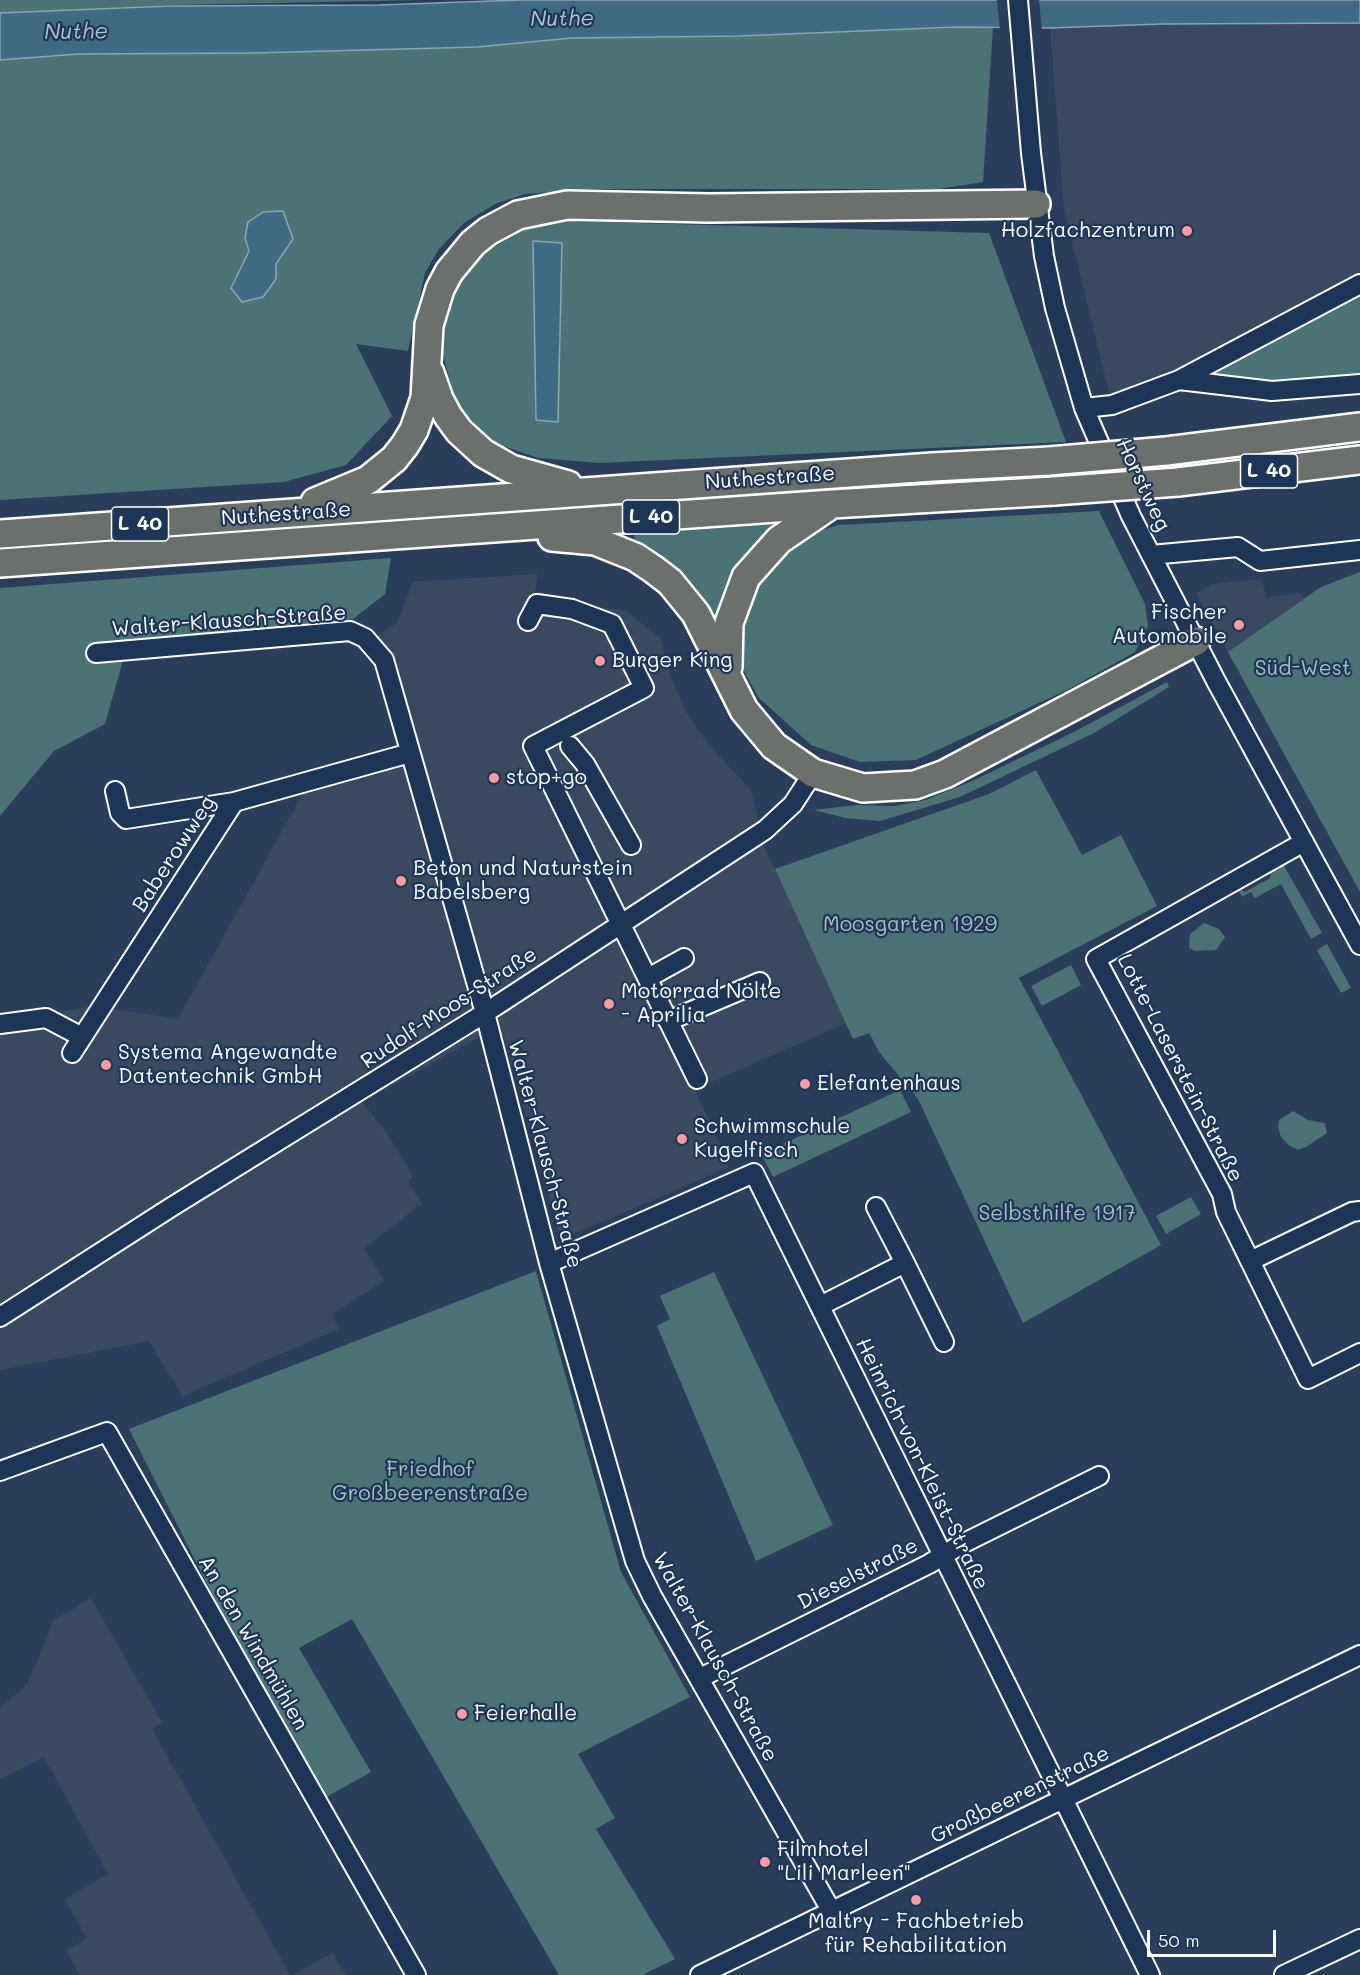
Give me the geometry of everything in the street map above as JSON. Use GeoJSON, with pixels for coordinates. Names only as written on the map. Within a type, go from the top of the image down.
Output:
{"type":"FeatureCollection","features":[{"type":"Feature","properties":{"kind":"highway"},"geometry":{"type":"LineString","coordinates":[[279,514],[352,488],[368,480],[394,459],[414,430],[420,414],[427,389],[427,344],[431,316],[449,272],[473,243],[488,231],[533,210],[567,205],[709,208],[1036,204]]}},
{"type":"Feature","properties":{"kind":"highway"},"geometry":{"type":"LineString","coordinates":[[428,363],[432,382],[448,416],[459,431],[483,453],[527,475],[595,491]]}},
{"type":"Feature","properties":{"kind":"highway","name":"Nuthestraße"},"geometry":{"type":"LineString","coordinates":[[0,534],[1049,461],[1166,451],[1360,426]]}},
{"type":"Feature","properties":{"kind":"highway","name":"Nuthestraße"},"geometry":{"type":"LineString","coordinates":[[0,563],[1178,482],[1360,460]]}},
{"type":"Feature","properties":{"kind":"highway"},"geometry":{"type":"LineString","coordinates":[[734,688],[727,656],[729,623],[746,577],[779,540],[832,504]]}},
{"type":"Feature","properties":{"kind":"highway"},"geometry":{"type":"LineString","coordinates":[[470,529],[595,541],[635,557],[670,582],[684,597],[707,632],[744,710],[774,746],[813,773],[846,785],[881,789],[930,780],[1196,641]]}},
{"type":"Feature","properties":{"kind":"street","name":"Horstweg"},"geometry":{"type":"LineString","coordinates":[[1018,0],[1036,204],[1055,308],[1084,408],[1105,461],[1151,555],[1360,945]]}},
{"type":"Feature","properties":{"kind":"street"},"geometry":{"type":"LineString","coordinates":[[1084,408],[1112,405],[1179,380],[1360,284]]}},
{"type":"Feature","properties":{"kind":"street"},"geometry":{"type":"LineString","coordinates":[[1179,380],[1272,391],[1360,384]]}},
{"type":"Feature","properties":{"kind":"street"},"geometry":{"type":"LineString","coordinates":[[1151,555],[1238,547],[1260,561],[1360,550]]}},
{"type":"Feature","properties":{"kind":"street"},"geometry":{"type":"LineString","coordinates":[[528,621],[537,604],[572,609],[612,624],[644,688],[533,746],[697,1079]]}},
{"type":"Feature","properties":{"kind":"street","name":"Walter-Klausch-Straße"},"geometry":{"type":"LineString","coordinates":[[96,653],[350,630],[365,638],[384,660],[485,1013],[549,1263],[635,1561],[652,1596],[832,1912]]}},
{"type":"Feature","properties":{"kind":"street"},"geometry":{"type":"LineString","coordinates":[[570,746],[585,765],[632,845]]}},
{"type":"Feature","properties":{"kind":"street","name":"Baberowweg"},"geometry":{"type":"LineString","coordinates":[[72,1053],[234,802],[410,753]]}},
{"type":"Feature","properties":{"kind":"street","name":"Rudolf-Moos-Straße"},"geometry":{"type":"LineString","coordinates":[[0,1317],[173,1206],[485,1013],[765,830],[793,804],[813,773]]}},
{"type":"Feature","properties":{"kind":"street"},"geometry":{"type":"LineString","coordinates":[[115,791],[120,813],[126,819],[234,802]]}},
{"type":"Feature","properties":{"kind":"street","name":"Lotte-Laserstein-Straße"},"geometry":{"type":"LineString","coordinates":[[1304,842],[1096,959],[1222,1194],[1226,1212],[1308,1379],[1360,1353]]}},
{"type":"Feature","properties":{"kind":"street"},"geometry":{"type":"LineString","coordinates":[[648,978],[684,958]]}},
{"type":"Feature","properties":{"kind":"street"},"geometry":{"type":"LineString","coordinates":[[668,1021],[760,982]]}},
{"type":"Feature","properties":{"kind":"street"},"geometry":{"type":"LineString","coordinates":[[0,1024],[46,1018],[82,1037]]}},
{"type":"Feature","properties":{"kind":"street","name":"Heinrich-von-Kleist-Straße"},"geometry":{"type":"LineString","coordinates":[[549,1263],[754,1173],[1150,1975]]}},
{"type":"Feature","properties":{"kind":"street"},"geometry":{"type":"LineString","coordinates":[[876,1207],[944,1342]]}},
{"type":"Feature","properties":{"kind":"street"},"geometry":{"type":"LineString","coordinates":[[1250,1261],[1352,1212],[1360,1211]]}},
{"type":"Feature","properties":{"kind":"street"},"geometry":{"type":"LineString","coordinates":[[820,1306],[905,1263]]}},
{"type":"Feature","properties":{"kind":"street","name":"An den Windmühlen"},"geometry":{"type":"LineString","coordinates":[[0,1471],[107,1432],[416,1975]]}},
{"type":"Feature","properties":{"kind":"street","name":"Dieselstraße"},"geometry":{"type":"LineString","coordinates":[[700,1678],[1099,1476]]}},
{"type":"Feature","properties":{"kind":"street","name":"Großbeerenstraße"},"geometry":{"type":"LineString","coordinates":[[700,1975],[1360,1655]]}},
{"type":"Feature","properties":{"kind":"street"},"geometry":{"type":"LineString","coordinates":[[1284,1975],[1360,1939]]}},
{"type":"Feature","properties":{"kind":"shaded area"},"geometry":{"type":"Polygon","coordinates":[[[1360,23],[1360,285],[1112,405],[1064,208],[1050,28],[1161,24],[1360,23]]]}},
{"type":"Feature","properties":{"kind":"shaded area"},"geometry":{"type":"Polygon","coordinates":[[[538,574],[534,598],[626,611],[660,638],[672,681],[688,715],[708,744],[751,790],[765,848],[846,1023],[695,1089],[729,1167],[565,1238],[559,1233],[504,1037],[479,1037],[362,1102],[386,1132],[413,1176],[408,1181],[422,1204],[364,1248],[384,1281],[332,1314],[339,1329],[182,1396],[149,1341],[0,1370],[0,1023],[93,1006],[178,1019],[309,782],[410,752],[375,637],[397,623],[413,582],[538,574]]]}},
{"type":"Feature","properties":{"kind":"shaded area","name":"Fischer Automobile"},"geometry":{"type":"Polygon","coordinates":[[[1262,579],[1266,598],[1300,593],[1304,599],[1228,652],[1196,593],[1213,584],[1262,579]]]}},
{"type":"Feature","properties":{"kind":"shaded area"},"geometry":{"type":"Polygon","coordinates":[[[91,1598],[162,1723],[152,1729],[290,1975],[80,1975],[66,1951],[87,1938],[65,1899],[108,1874],[44,1757],[0,1779],[0,1707],[27,1685],[54,1620],[91,1598]]]}},
{"type":"Feature","properties":{"kind":"shaded area"},"geometry":{"type":"Polygon","coordinates":[[[333,1953],[346,1975],[293,1975],[333,1953]]]}},
{"type":"Feature","properties":{"kind":"green space"},"geometry":{"type":"Polygon","coordinates":[[[0,0],[427,0],[169,5],[0,13],[0,0]]]}},
{"type":"Feature","properties":{"kind":"green space"},"geometry":{"type":"Polygon","coordinates":[[[993,27],[983,182],[939,189],[594,189],[525,194],[495,204],[464,223],[439,249],[425,273],[408,351],[356,344],[392,416],[346,465],[284,482],[0,500],[0,52],[993,27]]]}},
{"type":"Feature","properties":{"kind":"green space"},"geometry":{"type":"Polygon","coordinates":[[[568,221],[989,233],[1066,442],[599,463],[538,458],[494,443],[457,406],[442,352],[442,321],[449,294],[486,245],[519,227],[568,221]]]}},
{"type":"Feature","properties":{"kind":"green space"},"geometry":{"type":"Polygon","coordinates":[[[1360,285],[1360,384],[1272,391],[1179,380],[1360,285]]]}},
{"type":"Feature","properties":{"kind":"green space"},"geometry":{"type":"Polygon","coordinates":[[[1099,511],[1145,604],[1148,626],[1135,652],[1069,689],[916,760],[860,762],[811,745],[758,697],[742,667],[738,642],[740,616],[765,569],[806,535],[839,525],[1099,511]]]}},
{"type":"Feature","properties":{"kind":"green space"},"geometry":{"type":"Polygon","coordinates":[[[772,524],[773,535],[724,650],[635,543],[634,535],[772,524]]]}},
{"type":"Feature","properties":{"kind":"green space"},"geometry":{"type":"Polygon","coordinates":[[[391,558],[385,594],[353,619],[123,642],[122,664],[105,724],[54,751],[0,816],[0,588],[391,558]]]}},
{"type":"Feature","properties":{"kind":"green space","name":"Süd-West"},"geometry":{"type":"Polygon","coordinates":[[[1360,572],[1360,892],[1228,652],[1321,587],[1360,572]]]}},
{"type":"Feature","properties":{"kind":"green space"},"geometry":{"type":"Polygon","coordinates":[[[1167,682],[1169,687],[1094,733],[960,797],[880,821],[845,818],[814,810],[857,805],[895,806],[925,800],[970,782],[1072,733],[1167,682]]]}},
{"type":"Feature","properties":{"kind":"green space"},"geometry":{"type":"Polygon","coordinates":[[[1036,770],[1082,855],[1121,835],[1157,906],[1019,978],[1161,1245],[1023,1323],[918,1099],[879,1052],[869,1033],[853,1039],[775,869],[989,794],[1036,770]]]}},
{"type":"Feature","properties":{"kind":"green space"},"geometry":{"type":"Polygon","coordinates":[[[1283,864],[1322,933],[1311,939],[1281,884],[1255,898],[1251,892],[1242,897],[1238,889],[1245,892],[1270,878],[1271,871],[1283,864]]]}},
{"type":"Feature","properties":{"kind":"green space"},"geometry":{"type":"Polygon","coordinates":[[[1204,923],[1219,929],[1225,937],[1216,950],[1195,951],[1189,948],[1190,934],[1204,923]]]}},
{"type":"Feature","properties":{"kind":"green space"},"geometry":{"type":"Polygon","coordinates":[[[1327,944],[1351,988],[1341,993],[1317,950],[1327,944]]]}},
{"type":"Feature","properties":{"kind":"green space"},"geometry":{"type":"Polygon","coordinates":[[[1071,965],[1081,985],[1042,1006],[1031,986],[1071,965]]]}},
{"type":"Feature","properties":{"kind":"green space"},"geometry":{"type":"Polygon","coordinates":[[[900,1090],[911,1112],[773,1177],[761,1154],[900,1090]]]}},
{"type":"Feature","properties":{"kind":"green space"},"geometry":{"type":"Polygon","coordinates":[[[1293,1111],[1308,1120],[1325,1123],[1327,1133],[1298,1150],[1290,1146],[1281,1137],[1278,1127],[1279,1120],[1293,1111]]]}},
{"type":"Feature","properties":{"kind":"green space"},"geometry":{"type":"Polygon","coordinates":[[[1191,1197],[1201,1214],[1166,1234],[1156,1216],[1191,1197]]]}},
{"type":"Feature","properties":{"kind":"green space","name":"Friedhof Großbeerenstraße"},"geometry":{"type":"Polygon","coordinates":[[[536,1271],[621,1572],[690,1697],[578,1754],[615,1818],[596,1829],[675,1959],[642,1975],[559,1975],[352,1619],[299,1648],[371,1772],[323,1799],[252,1673],[129,1429],[536,1271]]]}},
{"type":"Feature","properties":{"kind":"green space"},"geometry":{"type":"Polygon","coordinates":[[[714,1272],[833,1525],[756,1561],[657,1326],[670,1319],[660,1296],[714,1272]]]}},
{"type":"Feature","properties":{"kind":"water","name":"Nuthe"},"geometry":{"type":"Polygon","coordinates":[[[521,0],[1360,0],[1360,23],[1161,24],[1050,28],[957,27],[740,36],[572,38],[477,47],[253,53],[78,54],[0,60],[0,13],[169,6],[379,5],[521,0]]]}},
{"type":"Feature","properties":{"kind":"water"},"geometry":{"type":"Polygon","coordinates":[[[283,211],[293,239],[276,264],[276,279],[263,297],[242,302],[231,288],[249,251],[245,238],[248,222],[263,212],[283,211]]]}},
{"type":"Feature","properties":{"kind":"water"},"geometry":{"type":"Polygon","coordinates":[[[533,241],[562,243],[558,422],[536,420],[533,241]]]}},
{"type":"Feature","properties":{"kind":"pier"},"geometry":{"type":"Polygon","coordinates":[[[997,0],[1039,0],[1042,31],[1000,31],[997,0]]]}},
{"type":"Feature","properties":{"kind":"place","name":"Holzfachzentrum"},"geometry":{"type":"Point","coordinates":[1187,231]}},
{"type":"Feature","properties":{"kind":"place","name":"Fischer Automobile"},"geometry":{"type":"Point","coordinates":[1239,625]}},
{"type":"Feature","properties":{"kind":"place","name":"Burger King"},"geometry":{"type":"Point","coordinates":[600,661]}},
{"type":"Feature","properties":{"kind":"place","name":"stop+go"},"geometry":{"type":"Point","coordinates":[494,778]}},
{"type":"Feature","properties":{"kind":"place","name":"Beton und Naturstein Babelsberg"},"geometry":{"type":"Point","coordinates":[401,881]}},
{"type":"Feature","properties":{"kind":"place","name":"Motorrad Nölte - Aprilia"},"geometry":{"type":"Point","coordinates":[609,1004]}},
{"type":"Feature","properties":{"kind":"place","name":"Systema Angewandte Datentechnik GmbH"},"geometry":{"type":"Point","coordinates":[106,1065]}},
{"type":"Feature","properties":{"kind":"place","name":"Elefantenhaus"},"geometry":{"type":"Point","coordinates":[805,1084]}},
{"type":"Feature","properties":{"kind":"place","name":"Schwimmschule Kugelfisch"},"geometry":{"type":"Point","coordinates":[682,1139]}},
{"type":"Feature","properties":{"kind":"place","name":"Feierhalle"},"geometry":{"type":"Point","coordinates":[462,1714]}},
{"type":"Feature","properties":{"kind":"place","name":"Filmhotel \"Lili Marleen\""},"geometry":{"type":"Point","coordinates":[765,1862]}},
{"type":"Feature","properties":{"kind":"place","name":"Maltry - Fachbetrieb für Rehabilitation"},"geometry":{"type":"Point","coordinates":[916,1900]}},
{"type":"Feature","properties":{"kind":"park label","name":"Moosgarten 1929"},"geometry":{"type":"Point","coordinates":[910,925]}},
{"type":"Feature","properties":{"kind":"park label","name":"Selbsthilfe 1917"},"geometry":{"type":"Point","coordinates":[1057,1214]}}]}
